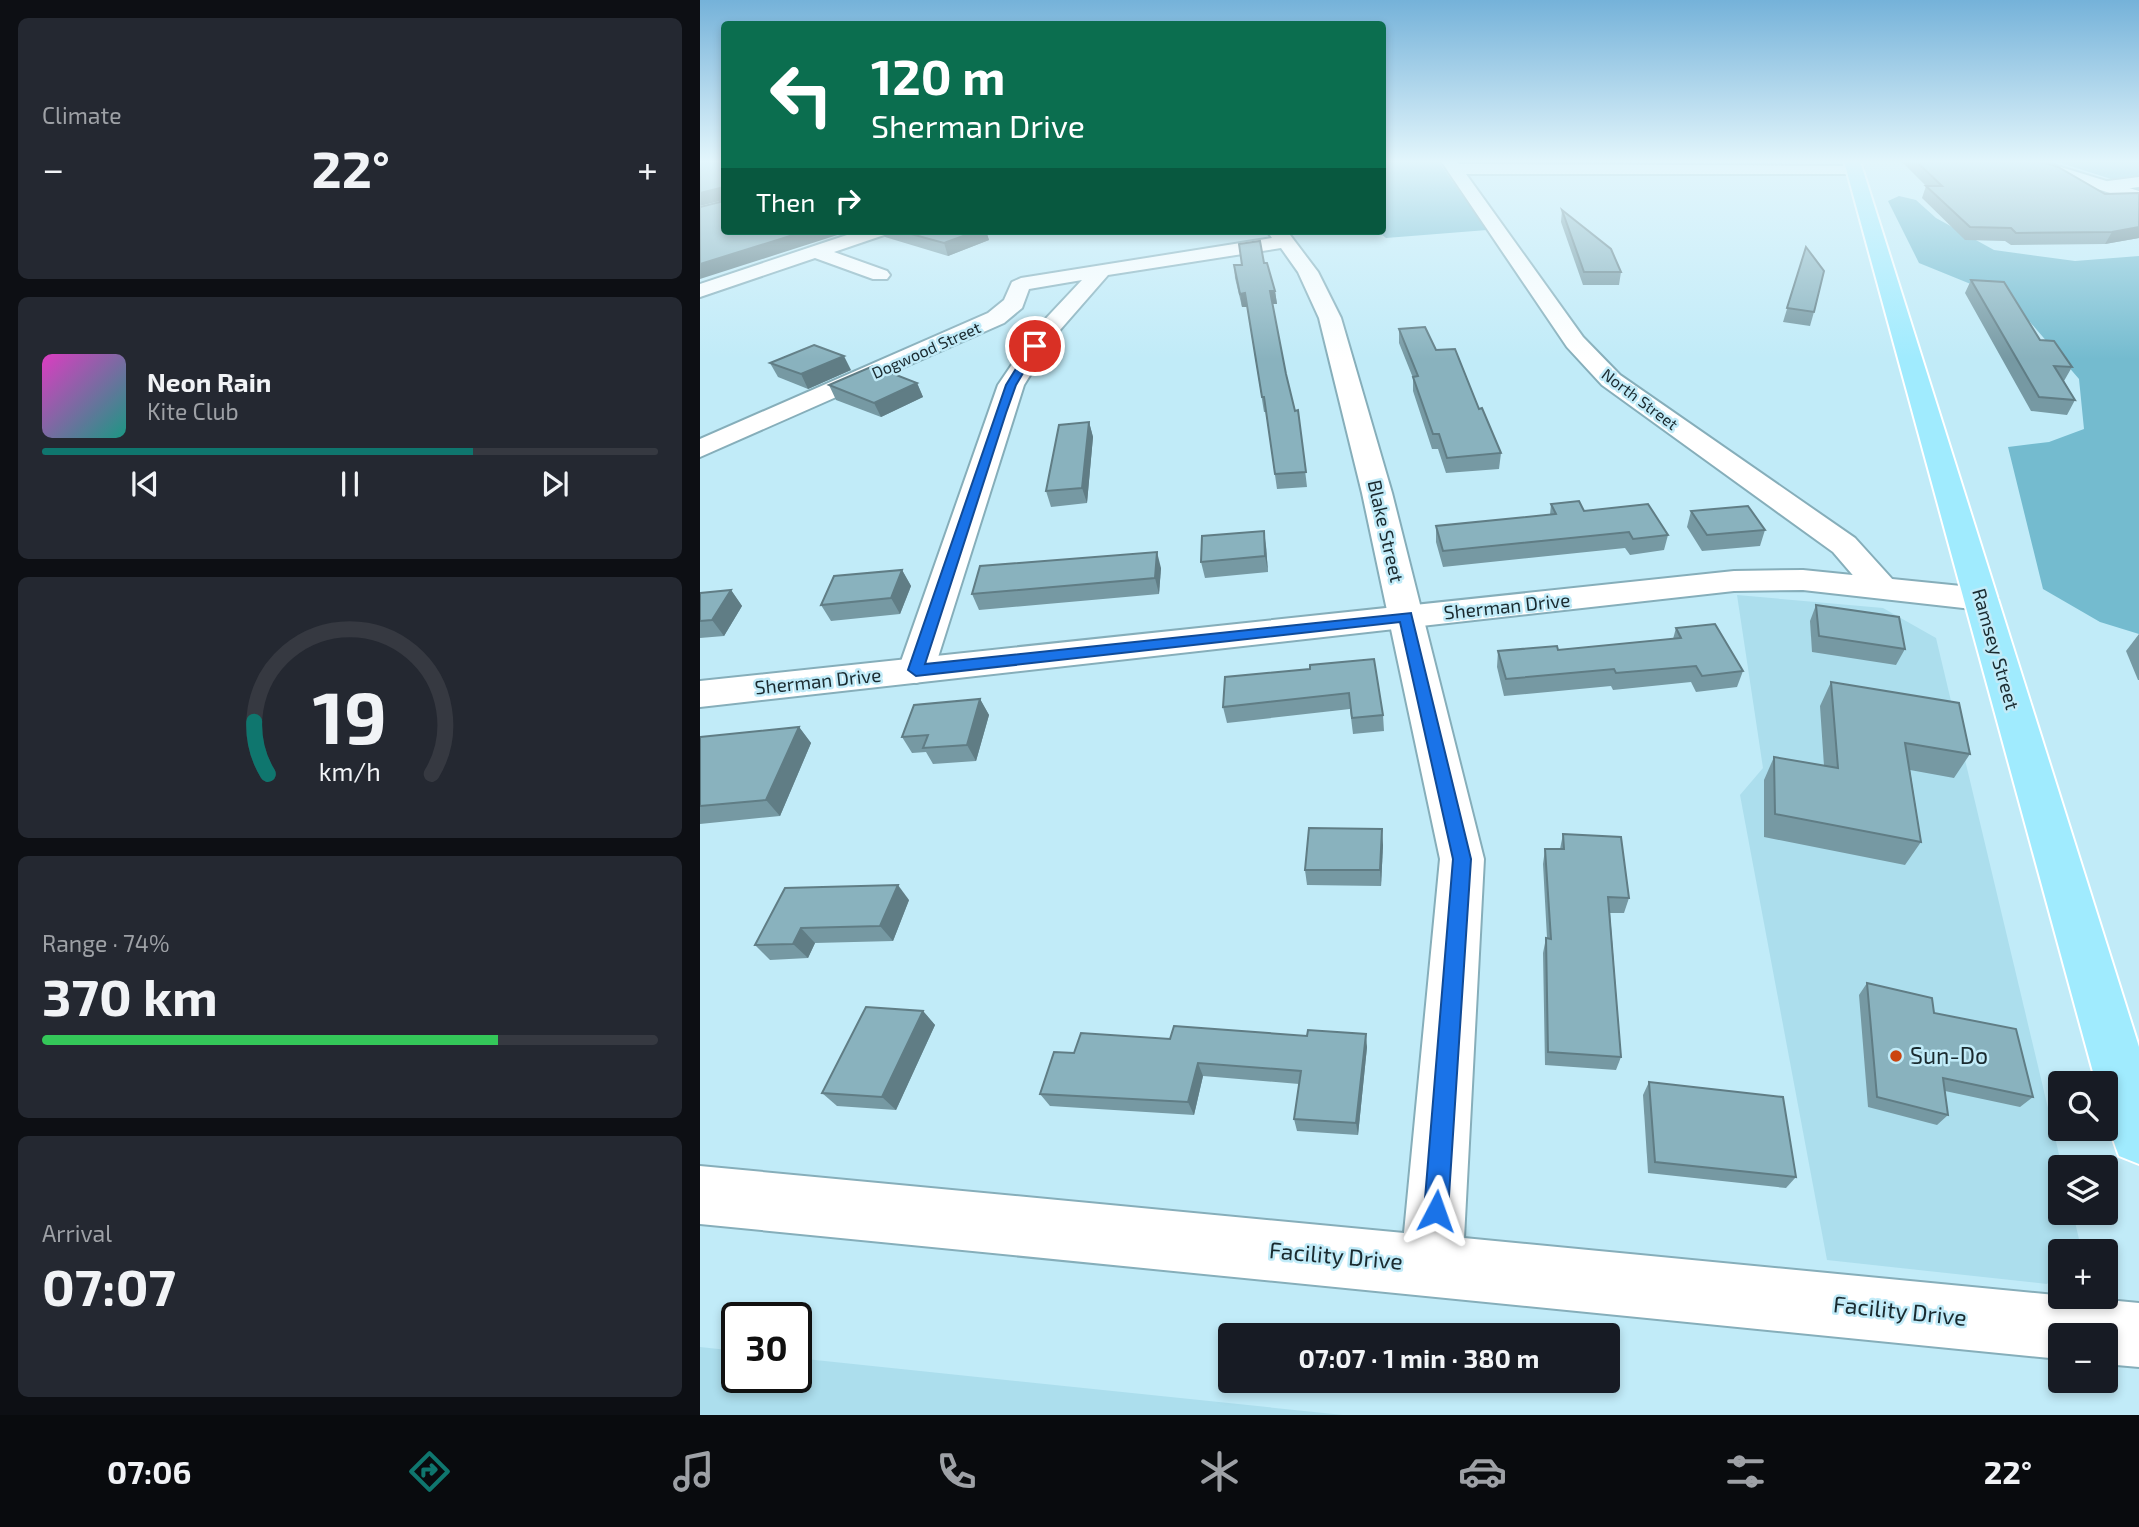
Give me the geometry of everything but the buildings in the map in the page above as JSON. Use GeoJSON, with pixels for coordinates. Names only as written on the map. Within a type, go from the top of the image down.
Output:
{"type":"FeatureCollection","features":[{"type":"Feature","properties":{"kind":"main road","name":"Ramsey Street"},"geometry":{"type":"LineString","coordinates":[[1872,227],[2139,1136]]}},
{"type":"Feature","properties":{"kind":"street","name":"North Street"},"geometry":{"type":"LineString","coordinates":[[1495,227],[1575,342],[1597,368],[1844,545],[1881,587]]}},
{"type":"Feature","properties":{"kind":"street"},"geometry":{"type":"LineString","coordinates":[[700,291],[865,235]]}},
{"type":"Feature","properties":{"kind":"street"},"geometry":{"type":"LineString","coordinates":[[916,670],[1011,385],[1044,334],[1103,269],[1282,236]]}},
{"type":"Feature","properties":{"kind":"street","name":"Blake Street"},"geometry":{"type":"LineString","coordinates":[[1282,236],[1320,293],[1330,318],[1377,493],[1462,859],[1432,1265]]}},
{"type":"Feature","properties":{"kind":"street"},"geometry":{"type":"LineString","coordinates":[[816,252],[880,275]]}},
{"type":"Feature","properties":{"kind":"street","name":"Dogwood Street"},"geometry":{"type":"LineString","coordinates":[[700,449],[996,318],[1011,308],[1019,286],[1028,282],[1103,269]]}},
{"type":"Feature","properties":{"kind":"street","name":"Sherman Drive"},"geometry":{"type":"LineString","coordinates":[[700,694],[1758,579],[1881,587],[1981,599]]}},
{"type":"Feature","properties":{"kind":"street","name":"Facility Drive"},"geometry":{"type":"LineString","coordinates":[[700,1195],[2139,1335]]}},
{"type":"Feature","properties":{"kind":"shaded area"},"geometry":{"type":"Polygon","coordinates":[[[1386,227],[1485,227],[1487,230],[1386,238],[1382,235],[1386,235],[1386,227]]]}},
{"type":"Feature","properties":{"kind":"shaded area"},"geometry":{"type":"Polygon","coordinates":[[[1901,227],[1952,227],[1994,250],[2075,261],[2139,256],[2139,634],[2100,622],[2043,589],[2008,447],[2049,442],[2084,429],[2079,379],[2030,322],[1983,289],[1919,263],[1901,227]]]}},
{"type":"Feature","properties":{"kind":"shaded area"},"geometry":{"type":"Polygon","coordinates":[[[1737,595],[1883,608],[1936,638],[2048,1108],[2048,1141],[2056,1141],[2059,1155],[2048,1155],[2048,1225],[2076,1225],[2079,1239],[2048,1239],[2047,1284],[1827,1260],[1740,795],[1763,768],[1737,595]]]}},
{"type":"Feature","properties":{"kind":"shaded area"},"geometry":{"type":"Polygon","coordinates":[[[700,1347],[721,1349],[721,1393],[812,1393],[812,1360],[1343,1415],[700,1415],[700,1347]]]}},
{"type":"Feature","properties":{"kind":"place","name":"Sun-Do"},"geometry":{"type":"Point","coordinates":[1896,1056]}},
{"type":"Feature","properties":{"kind":"route"},"geometry":{"type":"LineString","coordinates":[[1035,346],[1011,385],[1000,413],[916,670],[1406,617],[1462,859],[1436,1211]]}}]}
